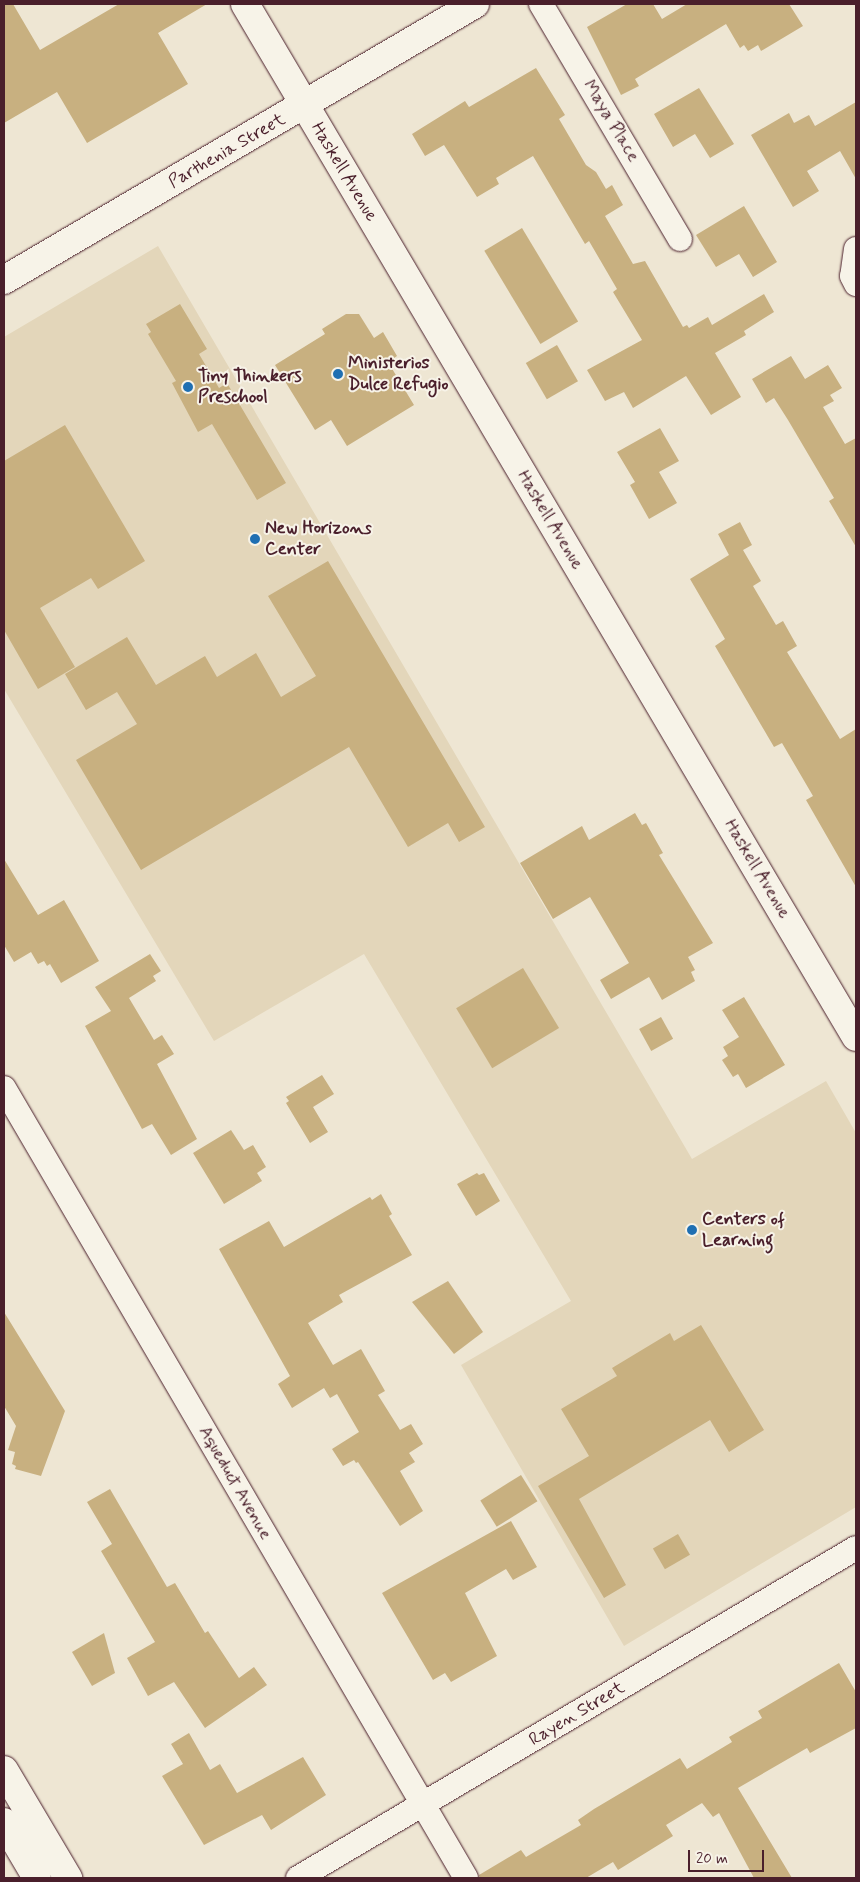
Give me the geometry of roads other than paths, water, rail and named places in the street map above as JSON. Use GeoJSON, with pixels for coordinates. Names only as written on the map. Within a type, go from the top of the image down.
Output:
{"type":"FeatureCollection","features":[{"type":"Feature","properties":{"kind":"main road","name":"Haskell Avenue"},"geometry":{"type":"LineString","coordinates":[[245,4],[856,1037]]}},
{"type":"Feature","properties":{"kind":"main road","name":"Parthenia Street"},"geometry":{"type":"LineString","coordinates":[[4,280],[305,106],[475,4]]}},
{"type":"Feature","properties":{"kind":"main road"},"geometry":{"type":"LineString","coordinates":[[4,1770],[68,1878]]}},
{"type":"Feature","properties":{"kind":"main road"},"geometry":{"type":"LineString","coordinates":[[4,1822],[37,1878]]}},
{"type":"Feature","properties":{"kind":"main road"},"geometry":{"type":"LineString","coordinates":[[4,1852],[19,1878]]}},
{"type":"Feature","properties":{"kind":"street","name":"Maya Place"},"geometry":{"type":"LineString","coordinates":[[541,4],[680,239]]}},
{"type":"Feature","properties":{"kind":"street"},"geometry":{"type":"LineString","coordinates":[[855,251],[852,276],[856,284]]}},
{"type":"Feature","properties":{"kind":"street","name":"Aqueduct Avenue"},"geometry":{"type":"LineString","coordinates":[[4,1088],[466,1878]]}},
{"type":"Feature","properties":{"kind":"street","name":"Rayen Street"},"geometry":{"type":"LineString","coordinates":[[298,1878],[423,1806],[856,1548]]}},
{"type":"Feature","properties":{"kind":"place","name":"Ministerios Dulce Refugio"},"geometry":{"type":"Point","coordinates":[338,374]}},
{"type":"Feature","properties":{"kind":"place","name":"Tiny Thinkers Preschool"},"geometry":{"type":"Point","coordinates":[188,387]}},
{"type":"Feature","properties":{"kind":"place","name":"New Horizons Center"},"geometry":{"type":"Point","coordinates":[255,539]}},
{"type":"Feature","properties":{"kind":"place","name":"Centers of Learning"},"geometry":{"type":"Point","coordinates":[692,1230]}}]}
